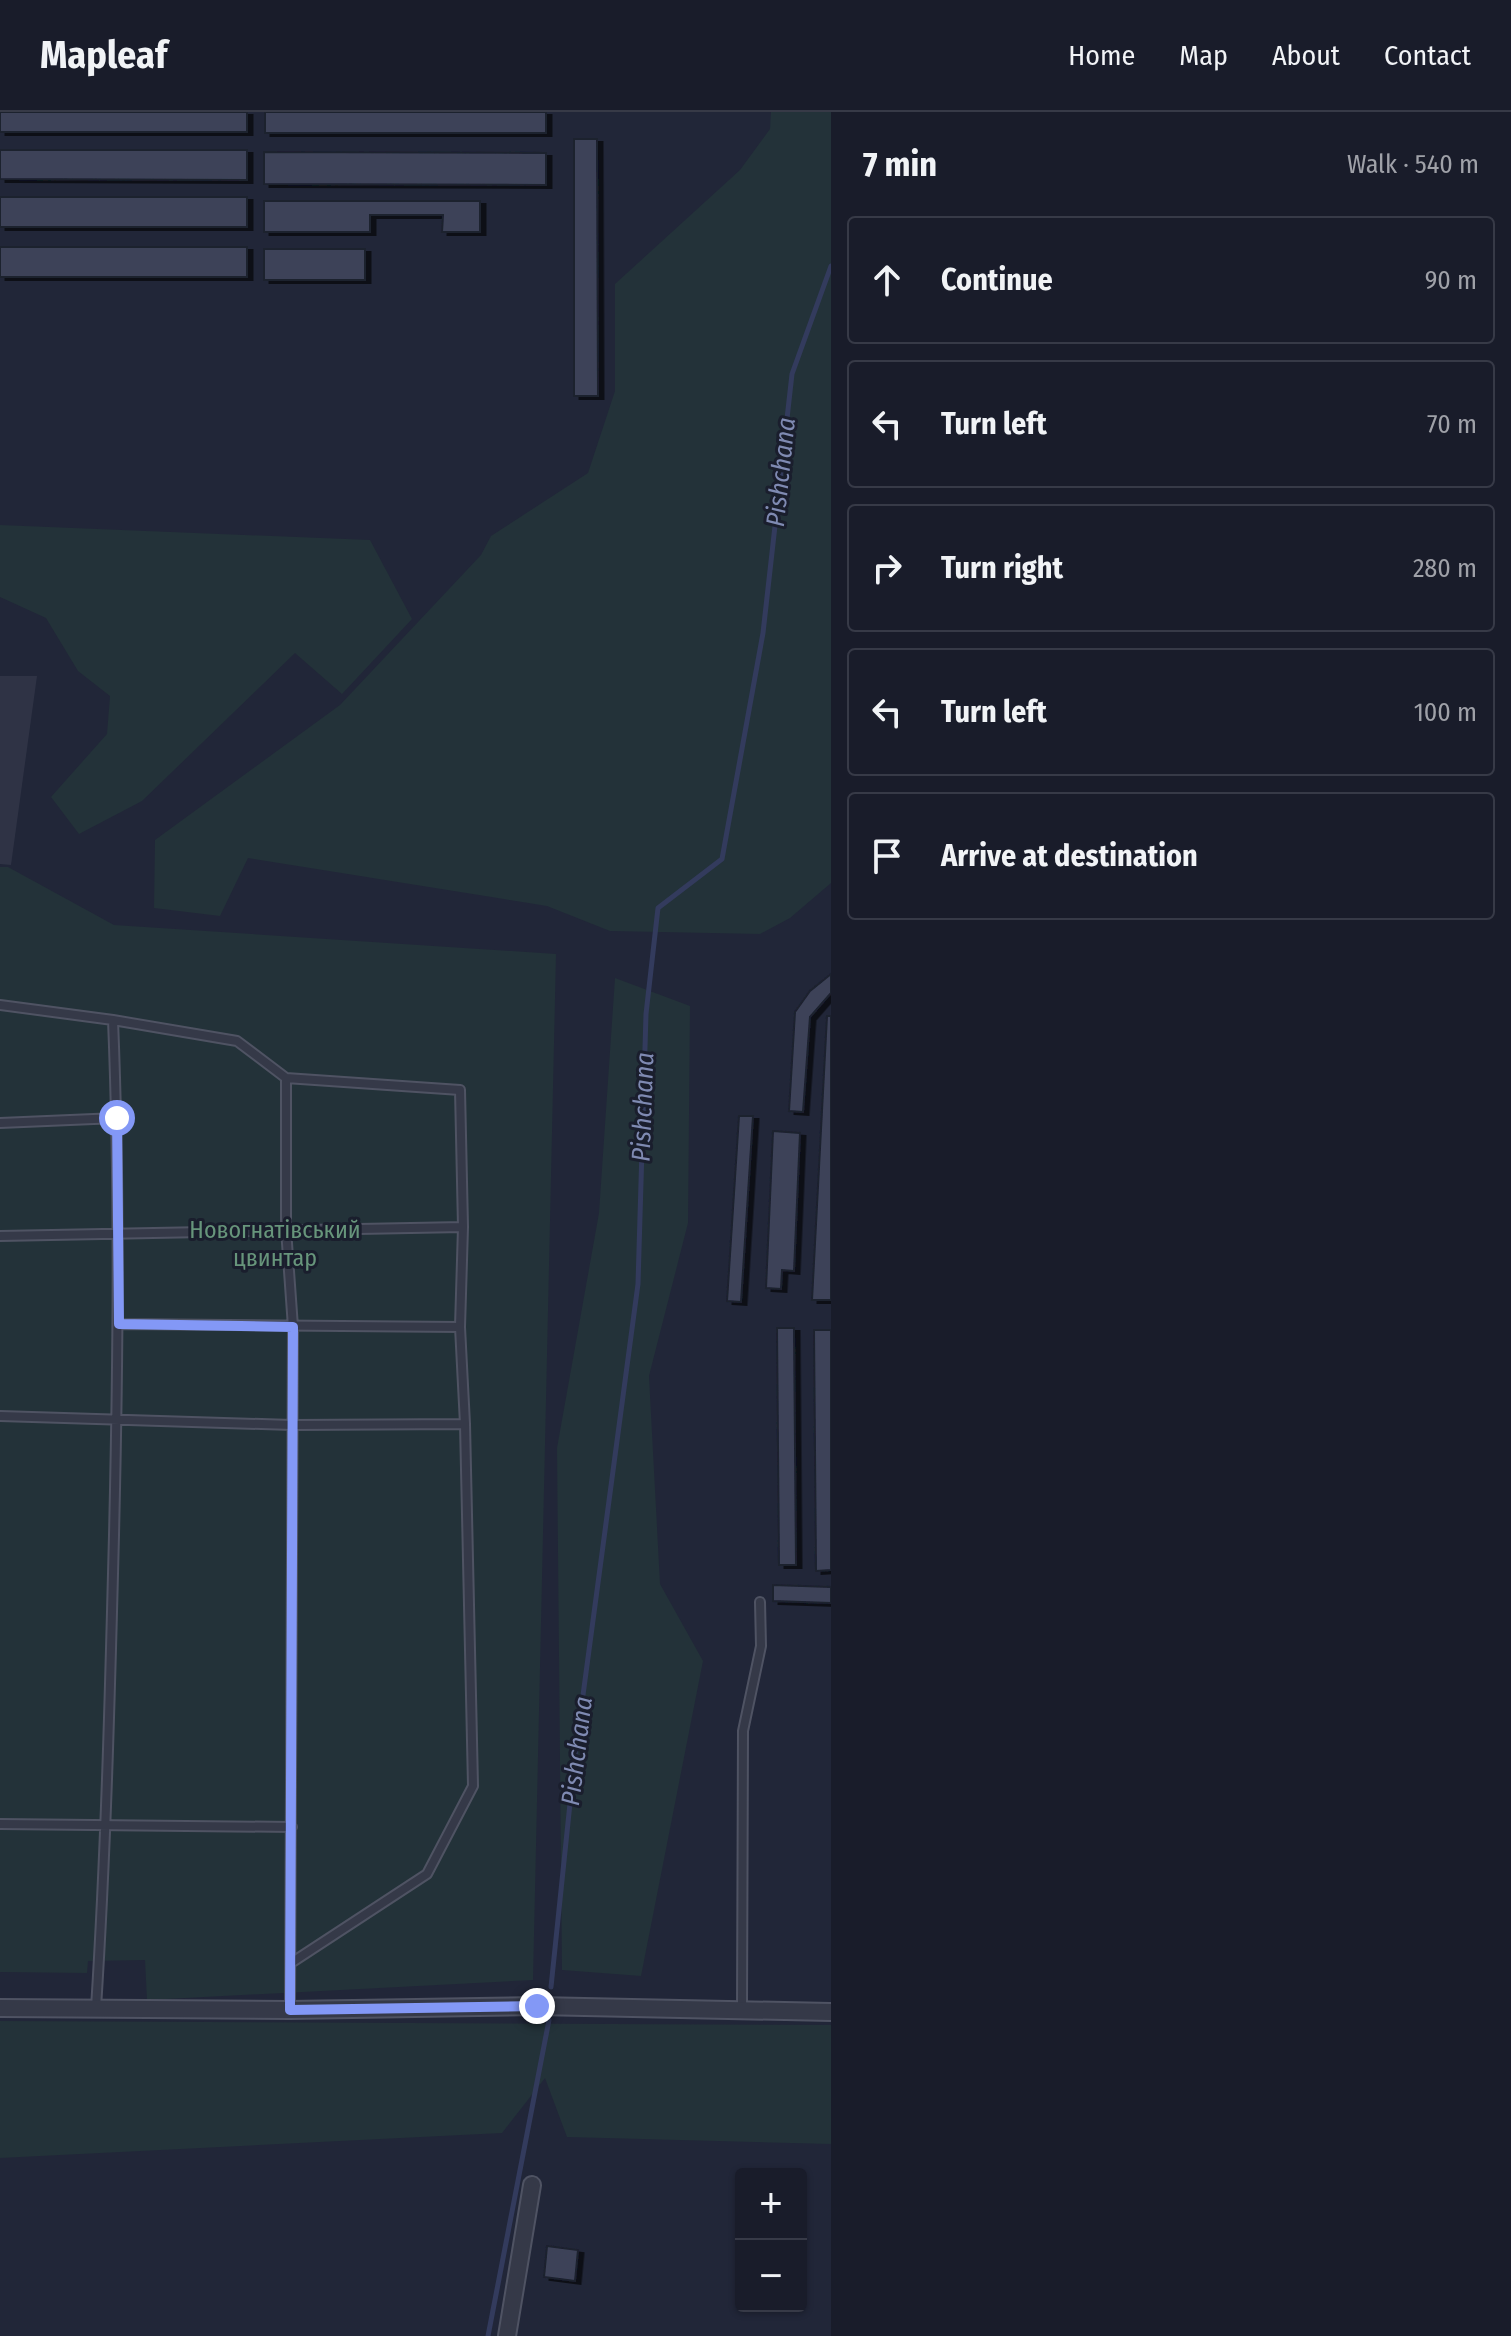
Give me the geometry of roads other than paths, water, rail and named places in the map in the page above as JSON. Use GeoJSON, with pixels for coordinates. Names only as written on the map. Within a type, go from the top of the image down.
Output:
{"type":"FeatureCollection","features":[{"type":"Feature","properties":{"kind":"street"},"geometry":{"type":"LineString","coordinates":[[0,2008],[290,2010],[537,2006],[831,2012]]}},
{"type":"Feature","properties":{"kind":"street"},"geometry":{"type":"LineString","coordinates":[[507,2336],[532,2185]]}},
{"type":"Feature","properties":{"kind":"lane"},"geometry":{"type":"LineString","coordinates":[[0,1005],[237,1041],[286,1078],[460,1090],[463,1227],[460,1327],[473,1786],[427,1874],[291,1963]]}},
{"type":"Feature","properties":{"kind":"lane"},"geometry":{"type":"LineString","coordinates":[[96,2009],[107,1825],[119,1324],[113,1020]]}},
{"type":"Feature","properties":{"kind":"lane"},"geometry":{"type":"LineString","coordinates":[[286,1078],[286,1229],[293,1327],[290,2010]]}},
{"type":"Feature","properties":{"kind":"lane"},"geometry":{"type":"LineString","coordinates":[[0,1123],[117,1118]]}},
{"type":"Feature","properties":{"kind":"lane"},"geometry":{"type":"LineString","coordinates":[[0,1236],[463,1227]]}},
{"type":"Feature","properties":{"kind":"lane"},"geometry":{"type":"LineString","coordinates":[[119,1324],[460,1327]]}},
{"type":"Feature","properties":{"kind":"lane"},"geometry":{"type":"LineString","coordinates":[[0,1416],[292,1425],[465,1424]]}},
{"type":"Feature","properties":{"kind":"lane"},"geometry":{"type":"LineString","coordinates":[[742,2011],[743,1731],[761,1646],[760,1602]]}},
{"type":"Feature","properties":{"kind":"lane"},"geometry":{"type":"LineString","coordinates":[[0,1824],[292,1827]]}},
{"type":"Feature","properties":{"kind":"waterway","name":"Pishchana"},"geometry":{"type":"LineString","coordinates":[[551,1987],[575,1755],[638,1284],[646,1014],[658,908],[722,859],[763,633],[792,374],[831,266]]}},
{"type":"Feature","properties":{"kind":"waterway","name":"Pishchana"},"geometry":{"type":"LineString","coordinates":[[488,2336],[549,2020]]}},
{"type":"Feature","properties":{"kind":"park label","name":"Новогнатівський цвинтар"},"geometry":{"type":"Point","coordinates":[275,1244]}}]}
